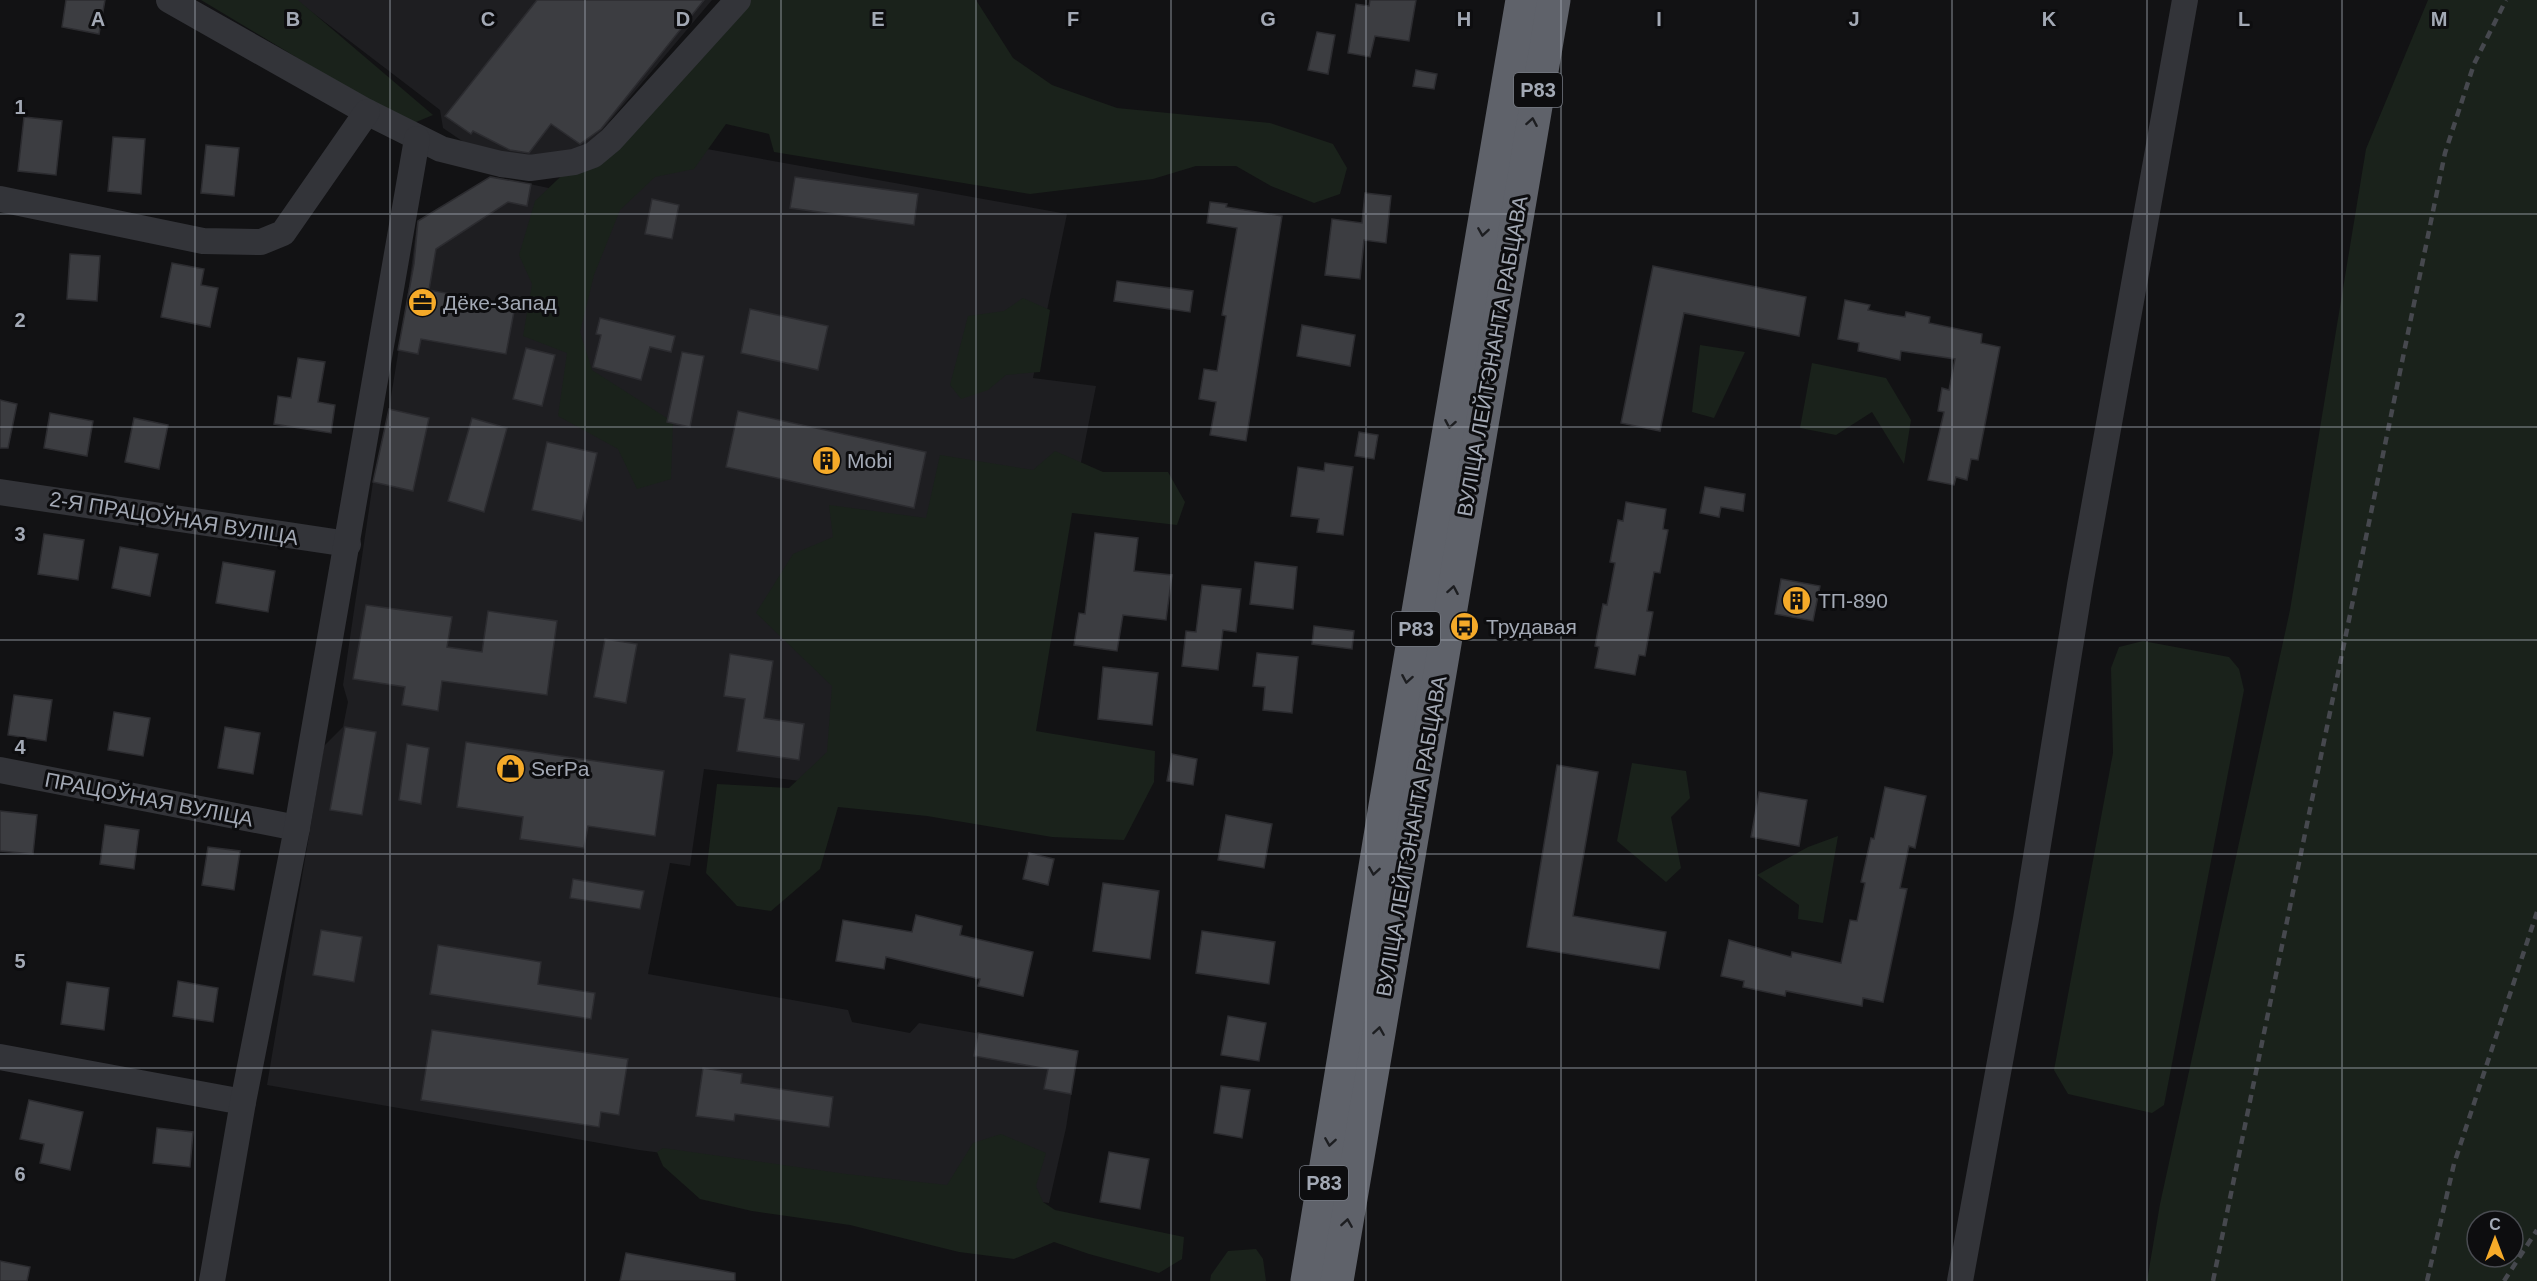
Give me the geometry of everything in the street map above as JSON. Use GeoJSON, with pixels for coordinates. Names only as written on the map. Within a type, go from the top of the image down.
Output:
{"type":"FeatureCollection","features":[{"type":"Feature","properties":{"kind":"highway","name":"ВУЛІЦА ЛЕЙТЭНАНТА РАБЦАВА"},"geometry":{"type":"LineString","coordinates":[[1307,1281],[1384,811],[1522,0]]}},
{"type":"Feature","properties":{"kind":"highway","name":"ВУЛІЦА ЛЕЙТЭНАНТА РАБЦАВА"},"geometry":{"type":"LineString","coordinates":[[1337,1281],[1554,0]]}},
{"type":"Feature","properties":{"kind":"street"},"geometry":{"type":"LineString","coordinates":[[169,0],[417,139],[465,156],[530,168],[574,162],[593,155],[611,140],[738,0]]}},
{"type":"Feature","properties":{"kind":"street"},"geometry":{"type":"LineString","coordinates":[[1959,1281],[2026,919],[2082,574],[2185,0]]}},
{"type":"Feature","properties":{"kind":"street"},"geometry":{"type":"LineString","coordinates":[[0,199],[203,241],[261,242],[283,233],[367,112]]}},
{"type":"Feature","properties":{"kind":"street"},"geometry":{"type":"LineString","coordinates":[[212,1281],[243,1102],[297,828],[348,544],[372,385],[417,139]]}},
{"type":"Feature","properties":{"kind":"street","name":"2-Я ПРАЦОЎНАЯ ВУЛІЦА"},"geometry":{"type":"LineString","coordinates":[[0,492],[348,544]]}},
{"type":"Feature","properties":{"kind":"street","name":"ПРАЦОЎНАЯ ВУЛІЦА"},"geometry":{"type":"LineString","coordinates":[[0,770],[297,828]]}},
{"type":"Feature","properties":{"kind":"street"},"geometry":{"type":"LineString","coordinates":[[0,1057],[243,1102]]}},
{"type":"Feature","properties":{"kind":"shaded area"},"geometry":{"type":"Polygon","coordinates":[[[201,0],[298,0],[433,115],[409,125],[201,0]]]}},
{"type":"Feature","properties":{"kind":"shaded area"},"geometry":{"type":"Polygon","coordinates":[[[296,0],[712,0],[587,148],[525,158],[468,145],[443,128],[440,110],[296,0]]]}},
{"type":"Feature","properties":{"kind":"shaded area"},"geometry":{"type":"Polygon","coordinates":[[[746,0],[976,0],[1013,58],[1052,85],[1117,108],[1270,123],[1333,144],[1347,168],[1340,194],[1314,203],[1271,186],[1236,166],[1196,166],[1153,179],[1030,194],[774,152],[769,134],[726,124],[694,169],[655,177],[620,210],[594,275],[580,332],[592,370],[673,422],[671,479],[637,489],[618,449],[558,416],[567,353],[523,336],[532,284],[519,255],[535,201],[746,0]]]}},
{"type":"Feature","properties":{"kind":"shaded area"},"geometry":{"type":"Polygon","coordinates":[[[2428,0],[2537,0],[2537,1281],[2147,1281],[2160,1204],[2290,610],[2366,149],[2428,0]]]}},
{"type":"Feature","properties":{"kind":"shaded area"},"geometry":{"type":"Polygon","coordinates":[[[668,142],[1067,214],[1033,378],[1096,386],[1013,808],[704,769],[690,866],[670,863],[648,974],[848,1010],[852,1022],[910,1033],[919,1023],[1078,1051],[1066,1128],[1049,1203],[639,1150],[267,1085],[324,746],[343,727],[348,702],[343,685],[373,482],[389,409],[417,222],[491,176],[606,200],[668,142]]]}},
{"type":"Feature","properties":{"kind":"shaded area"},"geometry":{"type":"Polygon","coordinates":[[[1023,298],[1050,310],[1040,372],[1006,375],[988,390],[961,399],[950,385],[968,316],[1004,311],[1023,298]]]}},
{"type":"Feature","properties":{"kind":"shaded area"},"geometry":{"type":"Polygon","coordinates":[[[1700,345],[1745,352],[1714,418],[1692,412],[1700,345]]]}},
{"type":"Feature","properties":{"kind":"shaded area"},"geometry":{"type":"Polygon","coordinates":[[[1812,363],[1886,378],[1911,420],[1904,464],[1872,412],[1836,435],[1800,428],[1812,363]]]}},
{"type":"Feature","properties":{"kind":"shaded area"},"geometry":{"type":"Polygon","coordinates":[[[1055,451],[1103,472],[1168,472],[1185,502],[1177,525],[1072,513],[1036,731],[1155,751],[1154,782],[1124,840],[1052,837],[927,816],[838,807],[820,869],[771,911],[737,906],[706,873],[717,784],[789,788],[827,752],[832,686],[756,613],[793,554],[833,537],[829,505],[926,518],[940,455],[1033,470],[1055,451]]]}},
{"type":"Feature","properties":{"kind":"shaded area"},"geometry":{"type":"Polygon","coordinates":[[[2143,641],[2229,657],[2239,669],[2244,690],[2164,1105],[2152,1113],[2068,1094],[2054,1070],[2113,753],[2111,668],[2119,647],[2143,641]]]}},
{"type":"Feature","properties":{"kind":"shaded area"},"geometry":{"type":"Polygon","coordinates":[[[1632,763],[1686,771],[1690,798],[1671,817],[1681,868],[1666,882],[1617,841],[1632,763]]]}},
{"type":"Feature","properties":{"kind":"shaded area"},"geometry":{"type":"Polygon","coordinates":[[[1838,836],[1823,923],[1798,919],[1799,905],[1757,875],[1808,847],[1838,836]]]}},
{"type":"Feature","properties":{"kind":"shaded area"},"geometry":{"type":"Polygon","coordinates":[[[1001,1134],[1046,1153],[1036,1186],[1043,1202],[1055,1210],[1184,1237],[1182,1259],[1159,1273],[1054,1242],[1014,1259],[959,1252],[850,1225],[752,1211],[700,1199],[663,1166],[657,1152],[663,1148],[846,1174],[947,1185],[973,1143],[1001,1134]]]}},
{"type":"Feature","properties":{"kind":"shaded area"},"geometry":{"type":"Polygon","coordinates":[[[1256,1249],[1263,1259],[1266,1281],[1210,1281],[1211,1275],[1228,1251],[1256,1249]]]}},
{"type":"Feature","properties":{"kind":"building"},"geometry":{"type":"Polygon","coordinates":[[[66,0],[105,0],[99,34],[62,27],[66,0]]]}},
{"type":"Feature","properties":{"kind":"building"},"geometry":{"type":"Polygon","coordinates":[[[537,0],[704,0],[601,129],[580,144],[551,124],[529,153],[510,150],[473,131],[471,134],[445,116],[537,0]]]}},
{"type":"Feature","properties":{"kind":"building"},"geometry":{"type":"Polygon","coordinates":[[[1370,0],[1416,0],[1409,41],[1375,36],[1370,57],[1348,53],[1356,4],[1369,6],[1370,0]]]}},
{"type":"Feature","properties":{"kind":"building"},"geometry":{"type":"Polygon","coordinates":[[[1317,32],[1335,35],[1328,74],[1308,70],[1317,32]]]}},
{"type":"Feature","properties":{"kind":"building"},"geometry":{"type":"Polygon","coordinates":[[[1416,70],[1437,74],[1434,89],[1413,86],[1416,70]]]}},
{"type":"Feature","properties":{"kind":"building"},"geometry":{"type":"Polygon","coordinates":[[[24,117],[62,121],[56,175],[18,171],[24,117]]]}},
{"type":"Feature","properties":{"kind":"building"},"geometry":{"type":"Polygon","coordinates":[[[113,137],[145,139],[141,194],[108,191],[113,137]]]}},
{"type":"Feature","properties":{"kind":"building"},"geometry":{"type":"Polygon","coordinates":[[[206,145],[239,148],[234,196],[201,193],[206,145]]]}},
{"type":"Feature","properties":{"kind":"building"},"geometry":{"type":"Polygon","coordinates":[[[490,177],[531,184],[527,206],[508,202],[436,249],[429,290],[515,306],[506,354],[421,339],[418,354],[398,350],[414,264],[418,221],[490,177]]]}},
{"type":"Feature","properties":{"kind":"building"},"geometry":{"type":"Polygon","coordinates":[[[795,177],[918,194],[914,225],[790,208],[795,177]]]}},
{"type":"Feature","properties":{"kind":"building"},"geometry":{"type":"Polygon","coordinates":[[[1365,193],[1391,196],[1386,243],[1364,240],[1360,279],[1325,275],[1332,219],[1362,223],[1365,193]]]}},
{"type":"Feature","properties":{"kind":"building"},"geometry":{"type":"Polygon","coordinates":[[[652,199],[679,205],[672,239],[645,234],[652,199]]]}},
{"type":"Feature","properties":{"kind":"building"},"geometry":{"type":"Polygon","coordinates":[[[1210,202],[1227,204],[1226,207],[1282,216],[1246,441],[1210,435],[1216,402],[1199,399],[1204,369],[1217,371],[1226,316],[1222,315],[1237,228],[1207,223],[1210,202]]]}},
{"type":"Feature","properties":{"kind":"building"},"geometry":{"type":"Polygon","coordinates":[[[70,254],[100,256],[97,301],[67,299],[70,254]]]}},
{"type":"Feature","properties":{"kind":"building"},"geometry":{"type":"Polygon","coordinates":[[[172,263],[204,269],[201,285],[218,288],[210,327],[161,317],[172,263]]]}},
{"type":"Feature","properties":{"kind":"building"},"geometry":{"type":"Polygon","coordinates":[[[1653,266],[1806,297],[1799,336],[1684,313],[1660,431],[1621,423],[1653,266]]]}},
{"type":"Feature","properties":{"kind":"building"},"geometry":{"type":"Polygon","coordinates":[[[1117,281],[1193,291],[1190,312],[1114,301],[1117,281]]]}},
{"type":"Feature","properties":{"kind":"building"},"geometry":{"type":"Polygon","coordinates":[[[1845,300],[1870,305],[1868,310],[1887,314],[1905,317],[1906,312],[1930,317],[1929,323],[1982,334],[1981,343],[2000,347],[1978,460],[1971,459],[1967,480],[1956,477],[1954,485],[1928,480],[1944,412],[1938,411],[1942,388],[1949,390],[1955,359],[1901,351],[1900,360],[1858,351],[1859,343],[1838,339],[1845,300]]]}},
{"type":"Feature","properties":{"kind":"building"},"geometry":{"type":"Polygon","coordinates":[[[750,309],[828,326],[818,370],[741,353],[750,309]]]}},
{"type":"Feature","properties":{"kind":"building"},"geometry":{"type":"Polygon","coordinates":[[[600,318],[675,336],[671,352],[650,347],[641,380],[593,367],[601,335],[596,334],[600,318]]]}},
{"type":"Feature","properties":{"kind":"building"},"geometry":{"type":"Polygon","coordinates":[[[1302,325],[1355,335],[1350,366],[1297,356],[1302,325]]]}},
{"type":"Feature","properties":{"kind":"building"},"geometry":{"type":"Polygon","coordinates":[[[526,348],[555,355],[542,406],[513,399],[526,348]]]}},
{"type":"Feature","properties":{"kind":"building"},"geometry":{"type":"Polygon","coordinates":[[[682,352],[704,356],[690,427],[667,422],[682,352]]]}},
{"type":"Feature","properties":{"kind":"building"},"geometry":{"type":"Polygon","coordinates":[[[298,358],[325,362],[318,402],[335,405],[331,433],[274,424],[278,396],[291,398],[298,358]]]}},
{"type":"Feature","properties":{"kind":"building"},"geometry":{"type":"Polygon","coordinates":[[[0,400],[17,404],[8,448],[0,448],[0,400]]]}},
{"type":"Feature","properties":{"kind":"building"},"geometry":{"type":"Polygon","coordinates":[[[389,409],[429,418],[413,491],[373,482],[389,409]]]}},
{"type":"Feature","properties":{"kind":"building","name":"Mobi"},"geometry":{"type":"Polygon","coordinates":[[[738,411],[926,452],[914,508],[726,467],[738,411]]]}},
{"type":"Feature","properties":{"kind":"building"},"geometry":{"type":"Polygon","coordinates":[[[50,413],[93,421],[87,456],[44,448],[50,413]]]}},
{"type":"Feature","properties":{"kind":"building"},"geometry":{"type":"Polygon","coordinates":[[[134,418],[168,425],[159,469],[125,462],[134,418]]]}},
{"type":"Feature","properties":{"kind":"building"},"geometry":{"type":"Polygon","coordinates":[[[472,418],[507,428],[484,512],[448,501],[472,418]]]}},
{"type":"Feature","properties":{"kind":"building"},"geometry":{"type":"Polygon","coordinates":[[[1359,432],[1378,435],[1374,459],[1355,456],[1359,432]]]}},
{"type":"Feature","properties":{"kind":"building"},"geometry":{"type":"Polygon","coordinates":[[[547,442],[597,453],[582,521],[532,510],[547,442]]]}},
{"type":"Feature","properties":{"kind":"building"},"geometry":{"type":"Polygon","coordinates":[[[1325,463],[1353,467],[1343,535],[1317,532],[1319,519],[1291,516],[1298,467],[1324,471],[1325,463]]]}},
{"type":"Feature","properties":{"kind":"building"},"geometry":{"type":"Polygon","coordinates":[[[1705,487],[1745,494],[1743,511],[1721,507],[1719,517],[1700,513],[1705,487]]]}},
{"type":"Feature","properties":{"kind":"building"},"geometry":{"type":"Polygon","coordinates":[[[1626,502],[1666,509],[1663,529],[1668,530],[1660,573],[1654,572],[1647,611],[1653,612],[1645,656],[1639,655],[1635,675],[1595,668],[1599,647],[1595,646],[1603,604],[1607,605],[1615,563],[1610,562],[1618,520],[1623,521],[1626,502]]]}},
{"type":"Feature","properties":{"kind":"building"},"geometry":{"type":"Polygon","coordinates":[[[1095,533],[1138,538],[1134,571],[1172,575],[1166,620],[1123,615],[1117,651],[1074,645],[1079,613],[1085,614],[1095,533]]]}},
{"type":"Feature","properties":{"kind":"building"},"geometry":{"type":"Polygon","coordinates":[[[44,534],[84,540],[78,580],[38,574],[44,534]]]}},
{"type":"Feature","properties":{"kind":"building"},"geometry":{"type":"Polygon","coordinates":[[[120,547],[158,554],[150,596],[112,588],[120,547]]]}},
{"type":"Feature","properties":{"kind":"building"},"geometry":{"type":"Polygon","coordinates":[[[223,562],[275,571],[268,612],[216,603],[223,562]]]}},
{"type":"Feature","properties":{"kind":"building"},"geometry":{"type":"Polygon","coordinates":[[[1255,562],[1297,567],[1293,609],[1250,604],[1255,562]]]}},
{"type":"Feature","properties":{"kind":"building","name":"ТП-890"},"geometry":{"type":"Polygon","coordinates":[[[1781,579],[1820,586],[1813,621],[1775,614],[1781,579]]]}},
{"type":"Feature","properties":{"kind":"building"},"geometry":{"type":"Polygon","coordinates":[[[1202,585],[1241,589],[1236,632],[1223,630],[1218,670],[1182,666],[1186,631],[1196,632],[1202,585]]]}},
{"type":"Feature","properties":{"kind":"building"},"geometry":{"type":"Polygon","coordinates":[[[366,605],[452,617],[447,647],[482,652],[488,611],[557,621],[547,695],[442,681],[438,711],[402,705],[405,687],[353,679],[366,605]]]}},
{"type":"Feature","properties":{"kind":"building"},"geometry":{"type":"Polygon","coordinates":[[[1314,626],[1354,631],[1352,649],[1312,644],[1314,626]]]}},
{"type":"Feature","properties":{"kind":"building"},"geometry":{"type":"Polygon","coordinates":[[[605,639],[637,644],[626,703],[594,697],[605,639]]]}},
{"type":"Feature","properties":{"kind":"building"},"geometry":{"type":"Polygon","coordinates":[[[1257,653],[1298,657],[1292,713],[1263,710],[1265,687],[1253,686],[1257,653]]]}},
{"type":"Feature","properties":{"kind":"building"},"geometry":{"type":"Polygon","coordinates":[[[730,654],[773,661],[764,718],[804,724],[799,760],[737,751],[745,699],[724,696],[730,654]]]}},
{"type":"Feature","properties":{"kind":"building"},"geometry":{"type":"Polygon","coordinates":[[[1103,667],[1158,673],[1152,725],[1098,719],[1103,667]]]}},
{"type":"Feature","properties":{"kind":"building"},"geometry":{"type":"Polygon","coordinates":[[[14,695],[52,700],[46,741],[8,735],[14,695]]]}},
{"type":"Feature","properties":{"kind":"building"},"geometry":{"type":"Polygon","coordinates":[[[114,712],[150,718],[143,756],[108,750],[114,712]]]}},
{"type":"Feature","properties":{"kind":"building"},"geometry":{"type":"Polygon","coordinates":[[[225,727],[260,733],[253,774],[218,768],[225,727]]]}},
{"type":"Feature","properties":{"kind":"building"},"geometry":{"type":"Polygon","coordinates":[[[345,727],[376,732],[362,815],[330,810],[345,727]]]}},
{"type":"Feature","properties":{"kind":"building"},"geometry":{"type":"Polygon","coordinates":[[[466,742],[664,771],[655,836],[588,826],[584,848],[520,839],[523,817],[457,807],[466,742]]]}},
{"type":"Feature","properties":{"kind":"building"},"geometry":{"type":"Polygon","coordinates":[[[407,744],[429,748],[421,804],[399,800],[407,744]]]}},
{"type":"Feature","properties":{"kind":"building"},"geometry":{"type":"Polygon","coordinates":[[[1172,754],[1197,759],[1193,785],[1167,781],[1172,754]]]}},
{"type":"Feature","properties":{"kind":"building"},"geometry":{"type":"Polygon","coordinates":[[[1557,765],[1598,772],[1573,916],[1666,932],[1659,969],[1527,947],[1557,765]]]}},
{"type":"Feature","properties":{"kind":"building"},"geometry":{"type":"Polygon","coordinates":[[[1885,787],[1926,796],[1915,848],[1909,846],[1900,888],[1907,889],[1883,1002],[1863,998],[1862,1006],[1786,991],[1785,996],[1743,987],[1744,981],[1721,976],[1729,940],[1791,957],[1792,952],[1841,963],[1850,920],[1857,921],[1865,883],[1861,882],[1871,838],[1874,839],[1885,787]]]}},
{"type":"Feature","properties":{"kind":"building"},"geometry":{"type":"Polygon","coordinates":[[[1759,792],[1807,800],[1799,846],[1751,837],[1759,792]]]}},
{"type":"Feature","properties":{"kind":"building"},"geometry":{"type":"Polygon","coordinates":[[[0,811],[37,815],[33,854],[0,851],[0,811]]]}},
{"type":"Feature","properties":{"kind":"building"},"geometry":{"type":"Polygon","coordinates":[[[1226,815],[1272,824],[1264,868],[1218,860],[1226,815]]]}},
{"type":"Feature","properties":{"kind":"building"},"geometry":{"type":"Polygon","coordinates":[[[105,825],[139,830],[134,869],[100,864],[105,825]]]}},
{"type":"Feature","properties":{"kind":"building"},"geometry":{"type":"Polygon","coordinates":[[[208,847],[240,851],[234,890],[202,885],[208,847]]]}},
{"type":"Feature","properties":{"kind":"building"},"geometry":{"type":"Polygon","coordinates":[[[1029,853],[1054,859],[1048,885],[1023,879],[1029,853]]]}},
{"type":"Feature","properties":{"kind":"building"},"geometry":{"type":"Polygon","coordinates":[[[573,879],[644,891],[640,909],[570,898],[573,879]]]}},
{"type":"Feature","properties":{"kind":"building"},"geometry":{"type":"Polygon","coordinates":[[[1103,883],[1159,891],[1150,959],[1093,951],[1103,883]]]}},
{"type":"Feature","properties":{"kind":"building"},"geometry":{"type":"Polygon","coordinates":[[[916,915],[962,926],[960,935],[1033,952],[1023,996],[978,986],[980,979],[886,957],[884,969],[836,961],[843,920],[912,932],[916,915]]]}},
{"type":"Feature","properties":{"kind":"building"},"geometry":{"type":"Polygon","coordinates":[[[321,930],[362,937],[354,982],[313,975],[321,930]]]}},
{"type":"Feature","properties":{"kind":"building"},"geometry":{"type":"Polygon","coordinates":[[[1202,931],[1275,942],[1269,984],[1196,973],[1202,931]]]}},
{"type":"Feature","properties":{"kind":"building"},"geometry":{"type":"Polygon","coordinates":[[[438,945],[541,962],[538,984],[595,993],[591,1019],[430,994],[438,945]]]}},
{"type":"Feature","properties":{"kind":"building"},"geometry":{"type":"Polygon","coordinates":[[[178,981],[218,988],[213,1022],[173,1016],[178,981]]]}},
{"type":"Feature","properties":{"kind":"building"},"geometry":{"type":"Polygon","coordinates":[[[67,982],[109,988],[104,1030],[61,1024],[67,982]]]}},
{"type":"Feature","properties":{"kind":"building"},"geometry":{"type":"Polygon","coordinates":[[[1228,1016],[1266,1023],[1259,1061],[1221,1055],[1228,1016]]]}},
{"type":"Feature","properties":{"kind":"building"},"geometry":{"type":"Polygon","coordinates":[[[432,1030],[628,1059],[619,1115],[601,1112],[599,1127],[421,1100],[432,1030]]]}},
{"type":"Feature","properties":{"kind":"building"},"geometry":{"type":"Polygon","coordinates":[[[978,1033],[1078,1051],[1071,1094],[1044,1089],[1048,1069],[974,1056],[978,1033]]]}},
{"type":"Feature","properties":{"kind":"building"},"geometry":{"type":"Polygon","coordinates":[[[703,1068],[742,1074],[741,1083],[833,1097],[829,1127],[735,1114],[734,1121],[696,1116],[703,1068]]]}},
{"type":"Feature","properties":{"kind":"building"},"geometry":{"type":"Polygon","coordinates":[[[1221,1086],[1250,1090],[1242,1138],[1214,1133],[1221,1086]]]}},
{"type":"Feature","properties":{"kind":"building"},"geometry":{"type":"Polygon","coordinates":[[[29,1100],[83,1112],[70,1170],[40,1163],[44,1144],[20,1139],[29,1100]]]}},
{"type":"Feature","properties":{"kind":"building"},"geometry":{"type":"Polygon","coordinates":[[[157,1128],[193,1132],[190,1167],[153,1163],[157,1128]]]}},
{"type":"Feature","properties":{"kind":"building"},"geometry":{"type":"Polygon","coordinates":[[[1109,1152],[1149,1159],[1140,1209],[1100,1202],[1109,1152]]]}},
{"type":"Feature","properties":{"kind":"building"},"geometry":{"type":"Polygon","coordinates":[[[626,1253],[735,1273],[735,1281],[620,1281],[626,1253]]]}},
{"type":"Feature","properties":{"kind":"building"},"geometry":{"type":"Polygon","coordinates":[[[0,1261],[30,1267],[27,1281],[0,1281],[0,1261]]]}},
{"type":"Feature","properties":{"kind":"railway"},"geometry":{"type":"LineString","coordinates":[[2213,1281],[2445,153],[2474,64],[2506,0]]}},
{"type":"Feature","properties":{"kind":"railway"},"geometry":{"type":"LineString","coordinates":[[2427,1281],[2454,1164],[2537,912]]}},
{"type":"Feature","properties":{"kind":"railway"},"geometry":{"type":"LineString","coordinates":[[2504,1281],[2537,1230]]}},
{"type":"Feature","properties":{"kind":"place","name":"Дёке-Запад"},"geometry":{"type":"Point","coordinates":[422,302]}},
{"type":"Feature","properties":{"kind":"place","name":"Mobi"},"geometry":{"type":"Point","coordinates":[826,460]}},
{"type":"Feature","properties":{"kind":"place","name":"ТП-890"},"geometry":{"type":"Point","coordinates":[1797,600]}},
{"type":"Feature","properties":{"kind":"place","name":"Трудавая"},"geometry":{"type":"Point","coordinates":[1465,626]}},
{"type":"Feature","properties":{"kind":"place","name":"SerPa"},"geometry":{"type":"Point","coordinates":[510,768]}}]}
